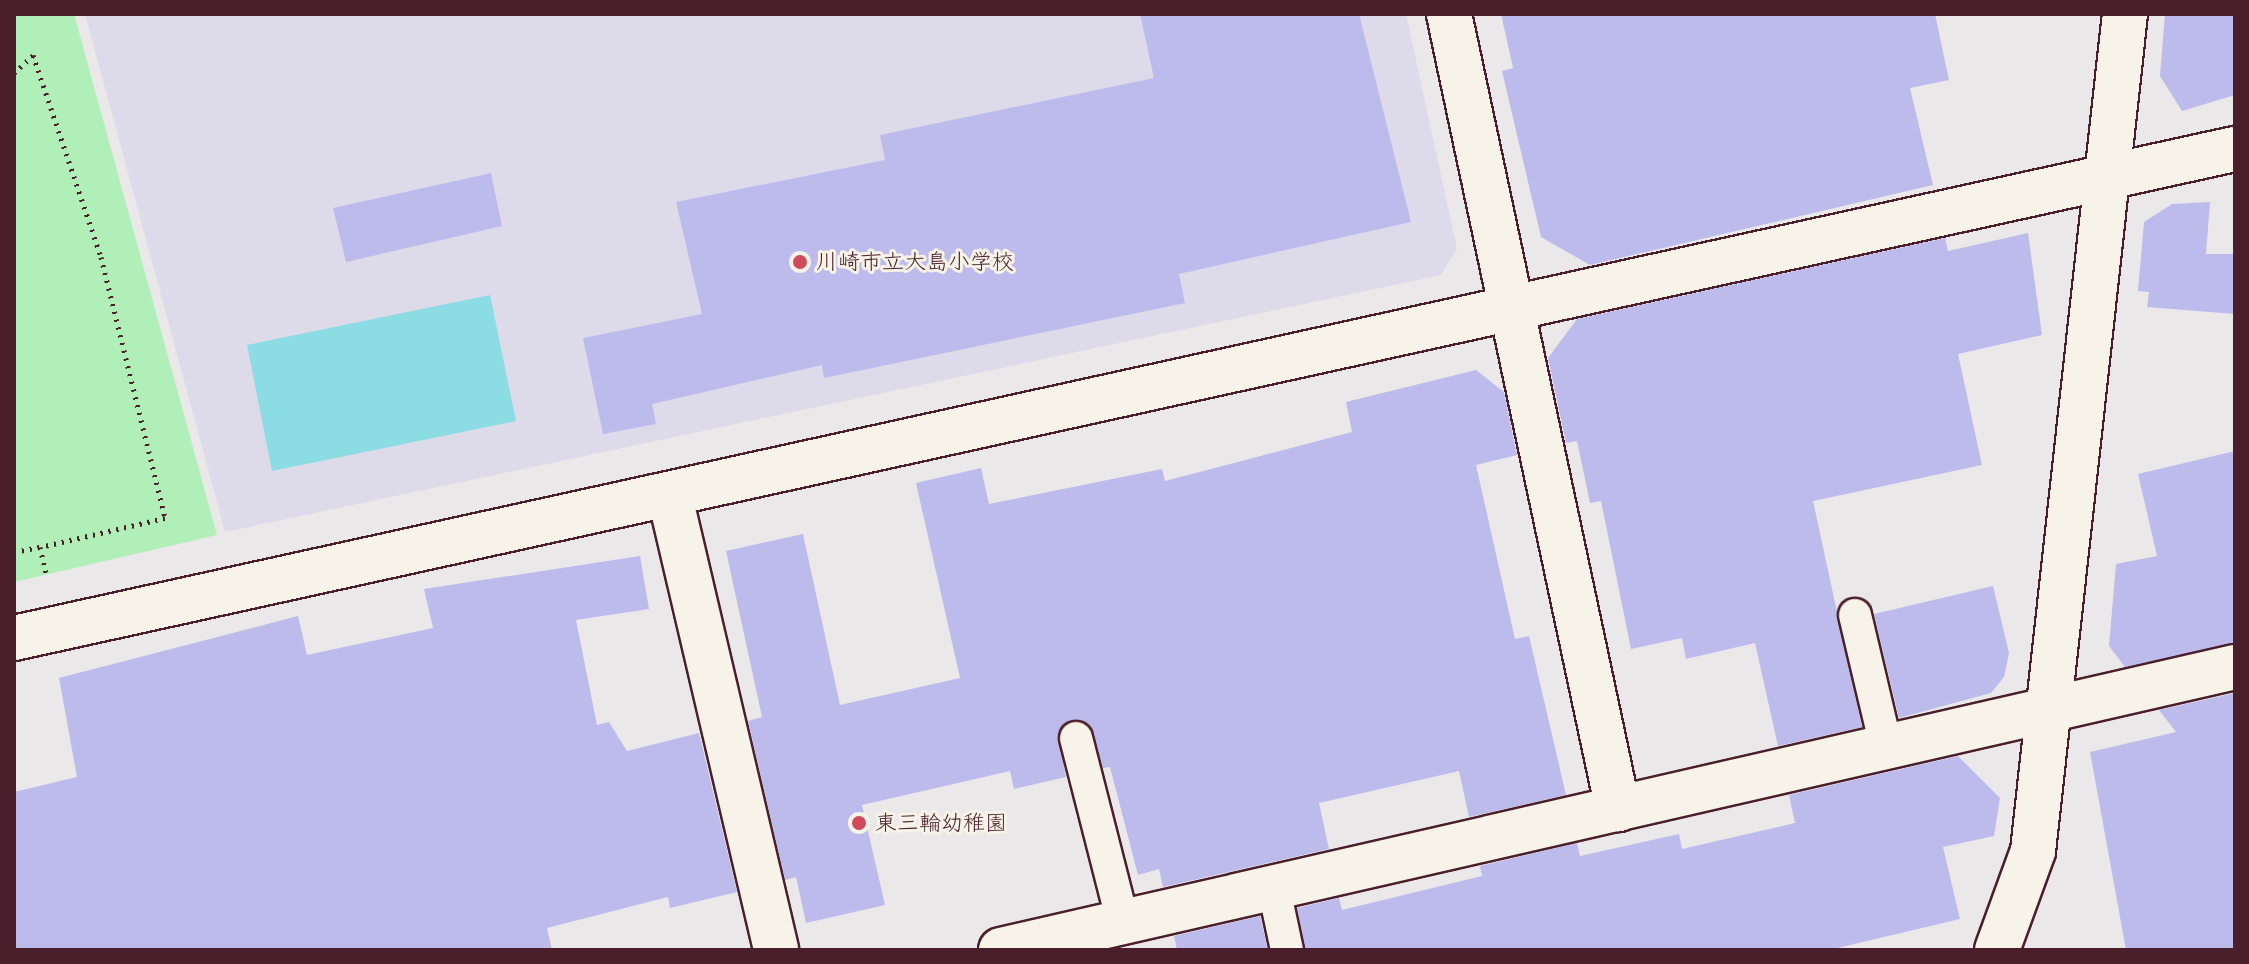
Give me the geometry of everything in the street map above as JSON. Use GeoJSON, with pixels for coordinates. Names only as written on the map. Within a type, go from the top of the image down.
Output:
{"type":"FeatureCollection","features":[{"type":"Feature","properties":{"kind":"street"},"geometry":{"type":"LineString","coordinates":[[1449,14],[1515,309],[1618,809]]}},
{"type":"Feature","properties":{"kind":"street"},"geometry":{"type":"LineString","coordinates":[[1997,950],[2033,851],[2110,177],[2125,14]]}},
{"type":"Feature","properties":{"kind":"street"},"geometry":{"type":"LineString","coordinates":[[14,638],[670,497],[2235,149]]}},
{"type":"Feature","properties":{"kind":"street"},"geometry":{"type":"LineString","coordinates":[[670,497],[776,950]]}},
{"type":"Feature","properties":{"kind":"street"},"geometry":{"type":"LineString","coordinates":[[1001,950],[2235,667]]}},
{"type":"Feature","properties":{"kind":"lane"},"geometry":{"type":"LineString","coordinates":[[1855,615],[1886,746]]}},
{"type":"Feature","properties":{"kind":"lane"},"geometry":{"type":"LineString","coordinates":[[1076,738],[1123,922]]}},
{"type":"Feature","properties":{"kind":"lane"},"geometry":{"type":"LineString","coordinates":[[1274,889],[1287,950]]}},
{"type":"Feature","properties":{"kind":"path"},"geometry":{"type":"LineString","coordinates":[[14,73],[33,55],[101,257],[165,518],[14,552]]}},
{"type":"Feature","properties":{"kind":"path"},"geometry":{"type":"LineString","coordinates":[[40,547],[49,586]]}},
{"type":"Feature","properties":{"kind":"shaded area","name":"川崎市立大島小学校"},"geometry":{"type":"Polygon","coordinates":[[[85,14],[1406,14],[1457,249],[1441,275],[225,532],[85,14]]]}},
{"type":"Feature","properties":{"kind":"green space"},"geometry":{"type":"Polygon","coordinates":[[[14,14],[74,14],[217,535],[14,582],[14,14]]]}},
{"type":"Feature","properties":{"kind":"water"},"geometry":{"type":"Polygon","coordinates":[[[490,295],[516,421],[272,471],[247,345],[490,295]]]}},
{"type":"Feature","properties":{"kind":"building"},"geometry":{"type":"Polygon","coordinates":[[[1140,14],[1359,14],[1411,222],[1179,274],[1185,303],[824,378],[822,365],[652,404],[656,424],[603,434],[583,338],[702,314],[676,202],[885,160],[880,135],[1154,78],[1140,14]]]}},
{"type":"Feature","properties":{"kind":"building"},"geometry":{"type":"Polygon","coordinates":[[[1501,14],[1935,14],[1949,80],[1910,88],[1933,185],[1590,265],[1541,237],[1502,71],[1513,68],[1501,14]]]}},
{"type":"Feature","properties":{"kind":"building"},"geometry":{"type":"Polygon","coordinates":[[[2165,14],[2235,14],[2235,95],[2182,111],[2160,76],[2165,14]]]}},
{"type":"Feature","properties":{"kind":"building"},"geometry":{"type":"Polygon","coordinates":[[[491,173],[502,226],[346,262],[333,208],[491,173]]]}},
{"type":"Feature","properties":{"kind":"building"},"geometry":{"type":"Polygon","coordinates":[[[2210,202],[2206,254],[2235,254],[2235,314],[2147,307],[2149,292],[2138,291],[2144,222],[2172,204],[2210,202]]]}},
{"type":"Feature","properties":{"kind":"building"},"geometry":{"type":"Polygon","coordinates":[[[2028,233],[2042,335],[1958,354],[1982,465],[1813,501],[1862,727],[1778,746],[1755,643],[1686,659],[1682,638],[1631,649],[1601,501],[1590,503],[1577,441],[1566,443],[1548,358],[1577,319],[1945,238],[1948,251],[2028,233]]]}},
{"type":"Feature","properties":{"kind":"building"},"geometry":{"type":"Polygon","coordinates":[[[1476,370],[1504,392],[1517,455],[1476,465],[1515,639],[1529,636],[1566,795],[1469,817],[1459,771],[1319,803],[1329,849],[1163,887],[1159,869],[1138,875],[1110,767],[1103,768],[1090,725],[1072,720],[1058,734],[1066,777],[1014,789],[1010,771],[862,805],[885,905],[806,923],[796,877],[785,880],[748,721],[762,717],[726,551],[803,534],[840,705],[960,678],[916,483],[981,468],[989,504],[1162,469],[1165,481],[1352,432],[1346,402],[1476,370]]]}},
{"type":"Feature","properties":{"kind":"building"},"geometry":{"type":"Polygon","coordinates":[[[2235,451],[2235,643],[2125,667],[2109,646],[2116,564],[2157,556],[2138,474],[2235,451]]]}},
{"type":"Feature","properties":{"kind":"building"},"geometry":{"type":"Polygon","coordinates":[[[640,556],[649,609],[576,620],[597,725],[609,722],[627,751],[699,733],[737,892],[670,908],[668,897],[547,928],[552,950],[14,950],[14,792],[77,777],[59,678],[298,616],[307,655],[433,628],[424,589],[640,556]]]}},
{"type":"Feature","properties":{"kind":"building"},"geometry":{"type":"Polygon","coordinates":[[[1993,586],[2009,653],[2004,677],[1991,693],[1899,718],[1874,614],[1993,586]]]}},
{"type":"Feature","properties":{"kind":"building"},"geometry":{"type":"Polygon","coordinates":[[[2235,693],[2235,950],[2126,950],[2090,752],[2176,732],[2159,710],[2235,693]]]}},
{"type":"Feature","properties":{"kind":"building"},"geometry":{"type":"Polygon","coordinates":[[[1958,756],[2000,798],[1994,836],[1943,847],[1960,919],[1829,950],[1305,950],[1297,908],[1339,898],[1342,910],[1482,876],[1480,866],[1577,843],[1580,856],[1679,834],[1682,849],[1795,823],[1789,795],[1958,756]]]}},
{"type":"Feature","properties":{"kind":"building"},"geometry":{"type":"Polygon","coordinates":[[[1260,916],[1268,950],[1177,950],[1174,936],[1260,916]]]}},
{"type":"Feature","properties":{"kind":"place","name":"川崎市立大島小学校"},"geometry":{"type":"Point","coordinates":[800,262]}},
{"type":"Feature","properties":{"kind":"place","name":"東三輪幼稚園"},"geometry":{"type":"Point","coordinates":[859,823]}}]}
